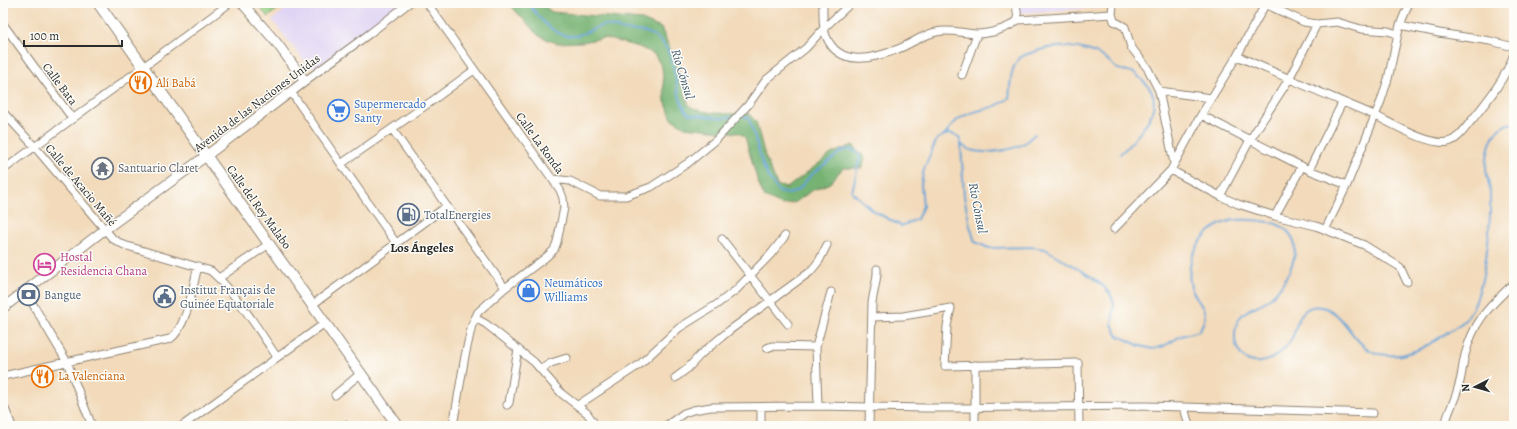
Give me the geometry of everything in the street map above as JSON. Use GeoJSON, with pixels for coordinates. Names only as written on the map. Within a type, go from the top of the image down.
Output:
{"type":"FeatureCollection","features":[{"type":"Feature","properties":{"kind":"main road","name":"Calle del Rey Malabo"},"geometry":{"type":"LineString","coordinates":[[98,3],[398,426]]}},
{"type":"Feature","properties":{"kind":"street"},"geometry":{"type":"LineString","coordinates":[[3,170],[230,3]]}},
{"type":"Feature","properties":{"kind":"street"},"geometry":{"type":"LineString","coordinates":[[242,3],[276,42],[305,81]]}},
{"type":"Feature","properties":{"kind":"street","name":"Avenida de las Naciones Unidas"},"geometry":{"type":"LineString","coordinates":[[3,308],[104,230],[206,156],[409,3]]}},
{"type":"Feature","properties":{"kind":"street"},"geometry":{"type":"LineString","coordinates":[[823,3],[824,28],[827,37],[837,52],[853,59],[872,57],[897,50],[934,32],[943,31],[977,34],[991,32],[1008,26],[1018,20],[1112,14]]}},
{"type":"Feature","properties":{"kind":"street"},"geometry":{"type":"LineString","coordinates":[[553,179],[570,181],[600,196],[626,196],[651,187],[688,162],[716,140],[748,105],[766,80],[806,48],[824,28],[851,3]]}},
{"type":"Feature","properties":{"kind":"street"},"geometry":{"type":"LineString","coordinates":[[1016,3],[1018,20]]}},
{"type":"Feature","properties":{"kind":"street"},"geometry":{"type":"LineString","coordinates":[[1113,3],[1112,14],[1114,21],[1125,27],[1131,47],[1148,70],[1159,91],[1172,166],[1220,196],[1238,204],[1325,230],[1364,246],[1400,267],[1407,282]]}},
{"type":"Feature","properties":{"kind":"street"},"geometry":{"type":"LineString","coordinates":[[1114,229],[1172,166],[1237,56],[1265,3],[1304,22],[1316,24],[1337,22],[1361,29],[1388,31],[1397,34]]}},
{"type":"Feature","properties":{"kind":"street"},"geometry":{"type":"LineString","coordinates":[[1325,230],[1347,185],[1381,101],[1388,79],[1397,34],[1409,3]]}},
{"type":"Feature","properties":{"kind":"street","name":"Calle La Ronda"},"geometry":{"type":"LineString","coordinates":[[429,5],[553,179],[563,198],[564,208],[556,246],[545,258],[505,288],[481,309],[475,318]]}},
{"type":"Feature","properties":{"kind":"street","name":"Calle Bata"},"geometry":{"type":"LineString","coordinates":[[3,24],[72,118]]}},
{"type":"Feature","properties":{"kind":"street"},"geometry":{"type":"LineString","coordinates":[[1220,196],[1250,140],[1289,79],[1316,24]]}},
{"type":"Feature","properties":{"kind":"street"},"geometry":{"type":"LineString","coordinates":[[1400,25],[1490,41],[1514,47]]}},
{"type":"Feature","properties":{"kind":"street"},"geometry":{"type":"LineString","coordinates":[[962,75],[977,34]]}},
{"type":"Feature","properties":{"kind":"street"},"geometry":{"type":"LineString","coordinates":[[1237,56],[1342,103],[1375,116],[1409,133],[1441,142],[1449,141],[1457,137],[1491,97],[1507,71],[1514,54]]}},
{"type":"Feature","properties":{"kind":"street"},"geometry":{"type":"LineString","coordinates":[[341,164],[474,70]]}},
{"type":"Feature","properties":{"kind":"street"},"geometry":{"type":"LineString","coordinates":[[1159,91],[1211,98]]}},
{"type":"Feature","properties":{"kind":"street"},"geometry":{"type":"LineString","coordinates":[[291,92],[396,243]]}},
{"type":"Feature","properties":{"kind":"street"},"geometry":{"type":"LineString","coordinates":[[1309,170],[1342,103]]}},
{"type":"Feature","properties":{"kind":"street","name":"Calle de Acacio Mañé"},"geometry":{"type":"LineString","coordinates":[[3,112],[113,239],[124,245],[211,270],[243,308],[277,357]]}},
{"type":"Feature","properties":{"kind":"street"},"geometry":{"type":"LineString","coordinates":[[1201,115],[1309,170],[1347,185]]}},
{"type":"Feature","properties":{"kind":"street"},"geometry":{"type":"LineString","coordinates":[[392,129],[505,288]]}},
{"type":"Feature","properties":{"kind":"street"},"geometry":{"type":"LineString","coordinates":[[1275,216],[1302,166]]}},
{"type":"Feature","properties":{"kind":"street"},"geometry":{"type":"LineString","coordinates":[[560,190],[570,181]]}},
{"type":"Feature","properties":{"kind":"street"},"geometry":{"type":"LineString","coordinates":[[312,304],[447,206]]}},
{"type":"Feature","properties":{"kind":"street"},"geometry":{"type":"LineString","coordinates":[[578,405],[639,365],[679,328],[716,305],[736,290],[771,254],[785,236]]}},
{"type":"Feature","properties":{"kind":"street"},"geometry":{"type":"LineString","coordinates":[[722,239],[788,324]]}},
{"type":"Feature","properties":{"kind":"street"},"geometry":{"type":"LineString","coordinates":[[219,278],[269,244]]}},
{"type":"Feature","properties":{"kind":"street"},"geometry":{"type":"LineString","coordinates":[[675,378],[730,330],[810,272],[819,261],[827,245]]}},
{"type":"Feature","properties":{"kind":"street"},"geometry":{"type":"LineString","coordinates":[[3,376],[170,339],[182,325],[192,293],[198,266]]}},
{"type":"Feature","properties":{"kind":"street"},"geometry":{"type":"LineString","coordinates":[[869,426],[873,292],[878,274],[877,269]]}},
{"type":"Feature","properties":{"kind":"street"},"geometry":{"type":"LineString","coordinates":[[1445,426],[1459,388],[1465,354],[1477,322],[1485,311],[1514,283]]}},
{"type":"Feature","properties":{"kind":"street"},"geometry":{"type":"LineString","coordinates":[[25,291],[67,362],[92,426]]}},
{"type":"Feature","properties":{"kind":"street"},"geometry":{"type":"LineString","coordinates":[[818,406],[816,347],[831,292]]}},
{"type":"Feature","properties":{"kind":"street"},"geometry":{"type":"LineString","coordinates":[[872,316],[903,316],[951,308],[947,326],[944,366],[1078,363],[1079,426]]}},
{"type":"Feature","properties":{"kind":"street"},"geometry":{"type":"LineString","coordinates":[[453,426],[465,356],[475,318],[486,324],[541,369],[562,394],[578,405],[596,426]]}},
{"type":"Feature","properties":{"kind":"street"},"geometry":{"type":"LineString","coordinates":[[182,426],[325,323]]}},
{"type":"Feature","properties":{"kind":"street"},"geometry":{"type":"LineString","coordinates":[[767,348],[772,346],[816,347]]}},
{"type":"Feature","properties":{"kind":"street"},"geometry":{"type":"LineString","coordinates":[[507,405],[509,403],[518,349]]}},
{"type":"Feature","properties":{"kind":"street"},"geometry":{"type":"LineString","coordinates":[[541,369],[551,363],[567,358]]}},
{"type":"Feature","properties":{"kind":"street"},"geometry":{"type":"LineString","coordinates":[[975,365],[975,426]]}},
{"type":"Feature","properties":{"kind":"street"},"geometry":{"type":"LineString","coordinates":[[335,395],[360,374]]}},
{"type":"Feature","properties":{"kind":"street"},"geometry":{"type":"LineString","coordinates":[[3,404],[12,426]]}},
{"type":"Feature","properties":{"kind":"street"},"geometry":{"type":"LineString","coordinates":[[666,426],[693,410],[711,407],[818,406],[1079,408],[1145,406],[1373,413]]}},
{"type":"Feature","properties":{"kind":"street"},"geometry":{"type":"LineString","coordinates":[[761,407],[761,426]]}},
{"type":"Feature","properties":{"kind":"street"},"geometry":{"type":"LineString","coordinates":[[1184,407],[1189,426]]}},
{"type":"Feature","properties":{"kind":"shaded area"},"geometry":{"type":"Polygon","coordinates":[[[293,3],[400,3],[401,9],[317,67],[309,67],[272,20],[293,3]]]}},
{"type":"Feature","properties":{"kind":"shaded area"},"geometry":{"type":"Polygon","coordinates":[[[1018,3],[1110,3],[1110,7],[1019,13],[1018,3]]]}},
{"type":"Feature","properties":{"kind":"green space"},"geometry":{"type":"Polygon","coordinates":[[[256,3],[285,3],[268,17],[256,3]]]}},
{"type":"Feature","properties":{"kind":"green space"},"geometry":{"type":"Polygon","coordinates":[[[505,3],[540,3],[552,12],[642,20],[661,28],[676,62],[689,106],[703,111],[725,114],[748,113],[756,122],[765,156],[777,185],[787,188],[831,154],[853,145],[865,158],[862,168],[843,168],[830,183],[811,191],[796,202],[782,205],[764,197],[757,179],[745,137],[739,133],[685,127],[672,119],[665,101],[662,67],[654,54],[639,47],[604,38],[582,42],[556,43],[539,36],[512,7],[505,3]]]}},
{"type":"Feature","properties":{"kind":"waterway","name":"Río Cónsul"},"geometry":{"type":"LineString","coordinates":[[528,3],[543,22],[556,32],[563,35],[579,35],[604,25],[625,30],[645,32],[653,35],[664,45],[669,54],[673,64],[679,96],[683,106],[689,114],[721,118],[734,117]]}},
{"type":"Feature","properties":{"kind":"waterway"},"geometry":{"type":"LineString","coordinates":[[946,134],[952,125],[967,114],[993,107],[1009,98],[1012,72],[1016,62],[1021,57],[1049,48],[1078,48],[1097,54],[1120,70],[1134,73],[1151,90],[1154,99],[1153,109],[1149,119],[1135,139],[1120,154]]}},
{"type":"Feature","properties":{"kind":"waterway","name":"Río Cónsul"},"geometry":{"type":"LineString","coordinates":[[740,116],[744,116],[749,119],[764,168],[779,192],[789,194],[798,190],[811,175],[842,151],[852,150],[857,152],[860,157],[852,192],[872,210],[901,226],[917,219],[923,206],[921,184],[924,169],[937,139],[948,134],[953,134],[959,137],[961,144],[964,196],[975,242],[989,248],[1032,247],[1045,249],[1090,276],[1110,293],[1114,304],[1112,324],[1117,335],[1140,346],[1153,349],[1164,346],[1181,336],[1199,331],[1203,323],[1205,316],[1204,311],[1192,290],[1190,271],[1191,261],[1195,251],[1207,234],[1215,227],[1235,220],[1257,220],[1277,224],[1288,231],[1294,242],[1294,258],[1288,275],[1272,296],[1242,315],[1236,326],[1235,339],[1238,351],[1244,358],[1253,362],[1266,361],[1276,356],[1284,349],[1293,336],[1303,312],[1318,306],[1331,311],[1339,317],[1366,348],[1376,353],[1388,355],[1401,355],[1412,352],[1436,340],[1464,321],[1477,296],[1486,260],[1490,207],[1490,191],[1486,169],[1489,147],[1499,129],[1514,123]]}},
{"type":"Feature","properties":{"kind":"waterway"},"geometry":{"type":"LineString","coordinates":[[961,144],[968,149],[980,152],[1001,151],[1014,148],[1025,143],[1035,134]]}},
{"type":"Feature","properties":{"kind":"place","name":"Alí Babá"},"geometry":{"type":"Point","coordinates":[140,83]}},
{"type":"Feature","properties":{"kind":"place","name":"Supermercado Santy"},"geometry":{"type":"Point","coordinates":[339,111]}},
{"type":"Feature","properties":{"kind":"place","name":"Santuario Claret"},"geometry":{"type":"Point","coordinates":[102,168]}},
{"type":"Feature","properties":{"kind":"place","name":"TotalEnergies"},"geometry":{"type":"Point","coordinates":[408,215]}},
{"type":"Feature","properties":{"kind":"place","name":"Hostal Residencia Chana"},"geometry":{"type":"Point","coordinates":[45,264]}},
{"type":"Feature","properties":{"kind":"place","name":"Neumáticos Williams"},"geometry":{"type":"Point","coordinates":[528,290]}},
{"type":"Feature","properties":{"kind":"place","name":"Bangue"},"geometry":{"type":"Point","coordinates":[29,295]}},
{"type":"Feature","properties":{"kind":"place","name":"Institut Français de Guinée Equatoriale"},"geometry":{"type":"Point","coordinates":[165,297]}},
{"type":"Feature","properties":{"kind":"place","name":"La Valenciana"},"geometry":{"type":"Point","coordinates":[42,376]}},
{"type":"Feature","properties":{"kind":"district","name":"Los Ángeles"},"geometry":{"type":"Point","coordinates":[422,247]}}]}
